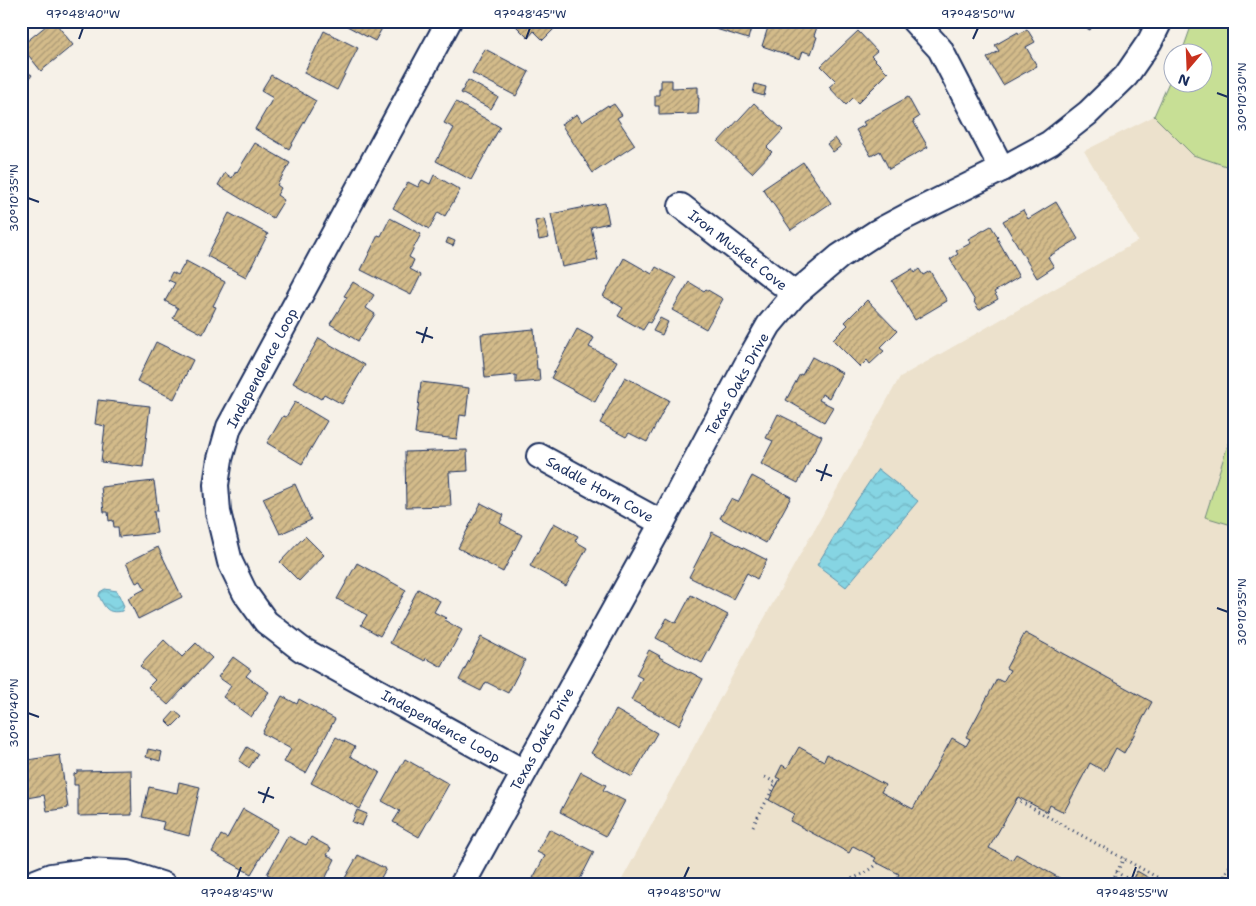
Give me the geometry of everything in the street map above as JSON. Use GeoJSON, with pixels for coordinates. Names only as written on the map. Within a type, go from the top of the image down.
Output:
{"type":"FeatureCollection","features":[{"type":"Feature","properties":{"kind":"street","name":"Independence Loop"},"geometry":{"type":"LineString","coordinates":[[449,21],[229,427],[220,459],[216,485],[218,512],[230,562],[245,593],[266,622],[301,649],[524,772]]}},
{"type":"Feature","properties":{"kind":"street"},"geometry":{"type":"LineString","coordinates":[[914,21],[940,49],[1002,169]]}},
{"type":"Feature","properties":{"kind":"street","name":"Texas Oaks Drive"},"geometry":{"type":"LineString","coordinates":[[462,885],[769,326],[795,294],[840,256],[877,232],[1050,143],[1088,113],[1126,76],[1150,41],[1160,21]]}},
{"type":"Feature","properties":{"kind":"street","name":"Iron Musket Cove"},"geometry":{"type":"LineString","coordinates":[[681,206],[795,294]]}},
{"type":"Feature","properties":{"kind":"street","name":"Saddle Horn Cove"},"geometry":{"type":"LineString","coordinates":[[539,456],[662,523]]}},
{"type":"Feature","properties":{"kind":"street"},"geometry":{"type":"LineString","coordinates":[[28,885],[51,876],[86,872],[127,873],[164,885]]}},
{"type":"Feature","properties":{"kind":"path"},"geometry":{"type":"LineString","coordinates":[[753,826],[777,783],[765,777]]}},
{"type":"Feature","properties":{"kind":"path"},"geometry":{"type":"LineString","coordinates":[[1016,799],[1171,885]]}},
{"type":"Feature","properties":{"kind":"path"},"geometry":{"type":"LineString","coordinates":[[1110,885],[1124,858]]}},
{"type":"Feature","properties":{"kind":"path"},"geometry":{"type":"LineString","coordinates":[[833,885],[860,876],[878,863]]}},
{"type":"Feature","properties":{"kind":"path"},"geometry":{"type":"LineString","coordinates":[[1220,885],[1229,867],[1235,867]]}},
{"type":"Feature","properties":{"kind":"path"},"geometry":{"type":"LineString","coordinates":[[1116,872],[1130,880],[1127,885]]}},
{"type":"Feature","properties":{"kind":"shaded area"},"geometry":{"type":"Polygon","coordinates":[[[1154,116],[1193,155],[1235,169],[1235,422],[1205,516],[1235,526],[1235,885],[619,885],[742,658],[900,377],[1138,241],[1084,151],[1154,116]]]}},
{"type":"Feature","properties":{"kind":"green space"},"geometry":{"type":"Polygon","coordinates":[[[1193,21],[1235,21],[1235,169],[1193,155],[1154,116],[1165,92],[1214,92],[1214,42],[1186,42],[1193,21]]]}},
{"type":"Feature","properties":{"kind":"green space"},"geometry":{"type":"Polygon","coordinates":[[[1235,422],[1235,526],[1205,517],[1235,422]]]}},
{"type":"Feature","properties":{"kind":"water"},"geometry":{"type":"Polygon","coordinates":[[[878,469],[918,501],[846,587],[817,565],[878,469]]]}},
{"type":"Feature","properties":{"kind":"water"},"geometry":{"type":"Polygon","coordinates":[[[105,589],[117,591],[124,606],[122,611],[113,612],[105,607],[99,596],[100,592],[105,589]]]}},
{"type":"Feature","properties":{"kind":"building"},"geometry":{"type":"Polygon","coordinates":[[[54,21],[73,45],[41,71],[21,46],[54,21]]]}},
{"type":"Feature","properties":{"kind":"building"},"geometry":{"type":"Polygon","coordinates":[[[349,21],[386,21],[375,41],[347,26],[349,21]]]}},
{"type":"Feature","properties":{"kind":"building"},"geometry":{"type":"Polygon","coordinates":[[[511,21],[556,21],[559,24],[543,40],[534,31],[528,38],[511,21]]]}},
{"type":"Feature","properties":{"kind":"building"},"geometry":{"type":"Polygon","coordinates":[[[701,21],[753,21],[748,39],[700,24],[701,21]]]}},
{"type":"Feature","properties":{"kind":"building"},"geometry":{"type":"Polygon","coordinates":[[[770,21],[819,21],[814,36],[817,37],[811,54],[803,51],[800,59],[762,46],[770,21]]]}},
{"type":"Feature","properties":{"kind":"building"},"geometry":{"type":"Polygon","coordinates":[[[1073,21],[1095,21],[1090,30],[1073,21]]]}},
{"type":"Feature","properties":{"kind":"building"},"geometry":{"type":"Polygon","coordinates":[[[1027,29],[1035,42],[1026,47],[1037,66],[1003,85],[987,58],[999,51],[995,45],[1027,29]]]}},
{"type":"Feature","properties":{"kind":"building"},"geometry":{"type":"Polygon","coordinates":[[[324,31],[358,48],[337,90],[304,73],[324,31]]]}},
{"type":"Feature","properties":{"kind":"building"},"geometry":{"type":"Polygon","coordinates":[[[858,31],[877,51],[871,56],[888,73],[858,103],[853,98],[846,105],[829,87],[836,81],[821,66],[858,31]]]}},
{"type":"Feature","properties":{"kind":"building"},"geometry":{"type":"Polygon","coordinates":[[[485,49],[529,72],[516,96],[472,73],[485,49]]]}},
{"type":"Feature","properties":{"kind":"building"},"geometry":{"type":"Polygon","coordinates":[[[21,68],[32,75],[25,85],[21,83],[21,68]]]}},
{"type":"Feature","properties":{"kind":"building"},"geometry":{"type":"Polygon","coordinates":[[[271,75],[316,101],[289,149],[255,129],[273,98],[261,91],[271,75]]]}},
{"type":"Feature","properties":{"kind":"building"},"geometry":{"type":"Polygon","coordinates":[[[468,80],[498,97],[491,109],[461,93],[468,80]]]}},
{"type":"Feature","properties":{"kind":"building"},"geometry":{"type":"Polygon","coordinates":[[[661,80],[672,80],[672,88],[698,87],[698,114],[659,115],[659,106],[655,106],[655,95],[659,95],[661,80]]]}},
{"type":"Feature","properties":{"kind":"building"},"geometry":{"type":"Polygon","coordinates":[[[755,84],[766,87],[764,96],[753,93],[755,84]]]}},
{"type":"Feature","properties":{"kind":"building"},"geometry":{"type":"Polygon","coordinates":[[[908,97],[919,117],[913,121],[928,147],[889,169],[880,151],[871,156],[856,130],[865,125],[863,122],[908,97]]]}},
{"type":"Feature","properties":{"kind":"building"},"geometry":{"type":"Polygon","coordinates":[[[456,102],[500,127],[471,180],[436,161],[454,128],[444,123],[456,102]]]}},
{"type":"Feature","properties":{"kind":"building"},"geometry":{"type":"Polygon","coordinates":[[[754,103],[783,130],[767,147],[772,152],[752,173],[718,142],[754,103]]]}},
{"type":"Feature","properties":{"kind":"building"},"geometry":{"type":"Polygon","coordinates":[[[614,104],[622,115],[617,118],[635,145],[593,173],[561,124],[577,114],[582,122],[608,105],[609,107],[614,104]]]}},
{"type":"Feature","properties":{"kind":"building"},"geometry":{"type":"Polygon","coordinates":[[[835,138],[841,146],[833,152],[827,144],[835,138]]]}},
{"type":"Feature","properties":{"kind":"building"},"geometry":{"type":"Polygon","coordinates":[[[255,143],[290,163],[277,185],[281,188],[277,195],[284,200],[273,218],[218,185],[225,173],[232,178],[255,143]]]}},
{"type":"Feature","properties":{"kind":"building"},"geometry":{"type":"Polygon","coordinates":[[[803,162],[831,203],[791,230],[763,189],[803,162]]]}},
{"type":"Feature","properties":{"kind":"building"},"geometry":{"type":"Polygon","coordinates":[[[434,175],[460,190],[445,216],[438,212],[429,229],[393,208],[408,182],[418,187],[422,180],[430,184],[434,175]]]}},
{"type":"Feature","properties":{"kind":"building"},"geometry":{"type":"Polygon","coordinates":[[[1056,202],[1078,239],[1048,257],[1054,267],[1037,278],[1003,221],[1023,210],[1028,219],[1056,202]]]}},
{"type":"Feature","properties":{"kind":"building"},"geometry":{"type":"Polygon","coordinates":[[[605,203],[609,223],[591,227],[598,260],[562,267],[551,214],[605,203]]]}},
{"type":"Feature","properties":{"kind":"building"},"geometry":{"type":"Polygon","coordinates":[[[229,213],[268,234],[246,277],[207,256],[229,213]]]}},
{"type":"Feature","properties":{"kind":"building"},"geometry":{"type":"Polygon","coordinates":[[[390,218],[421,234],[409,257],[414,260],[410,269],[421,275],[411,295],[361,270],[378,235],[381,236],[390,218]]]}},
{"type":"Feature","properties":{"kind":"building"},"geometry":{"type":"Polygon","coordinates":[[[544,219],[549,238],[539,240],[535,221],[544,219]]]}},
{"type":"Feature","properties":{"kind":"building"},"geometry":{"type":"Polygon","coordinates":[[[991,226],[1019,277],[994,292],[998,299],[979,310],[950,259],[958,254],[956,251],[971,243],[968,239],[991,226]]]}},
{"type":"Feature","properties":{"kind":"building"},"geometry":{"type":"Polygon","coordinates":[[[448,238],[455,241],[453,246],[446,243],[448,238]]]}},
{"type":"Feature","properties":{"kind":"building"},"geometry":{"type":"Polygon","coordinates":[[[624,258],[652,274],[656,267],[676,278],[650,323],[648,322],[643,330],[618,316],[623,308],[603,296],[624,258]]]}},
{"type":"Feature","properties":{"kind":"building"},"geometry":{"type":"Polygon","coordinates":[[[186,261],[225,282],[213,306],[216,307],[203,334],[173,318],[178,308],[165,301],[175,283],[168,280],[172,272],[178,275],[186,261]]]}},
{"type":"Feature","properties":{"kind":"building"},"geometry":{"type":"Polygon","coordinates":[[[912,269],[914,273],[919,269],[923,275],[930,271],[947,301],[915,320],[892,281],[912,269]]]}},
{"type":"Feature","properties":{"kind":"building"},"geometry":{"type":"Polygon","coordinates":[[[353,282],[374,295],[366,308],[375,314],[358,341],[330,324],[347,297],[344,296],[353,282]]]}},
{"type":"Feature","properties":{"kind":"building"},"geometry":{"type":"Polygon","coordinates":[[[689,282],[723,299],[706,329],[672,310],[689,282]]]}},
{"type":"Feature","properties":{"kind":"building"},"geometry":{"type":"Polygon","coordinates":[[[867,300],[897,331],[880,348],[884,351],[870,364],[867,360],[860,367],[833,340],[848,325],[845,322],[867,300]]]}},
{"type":"Feature","properties":{"kind":"building"},"geometry":{"type":"Polygon","coordinates":[[[660,318],[668,322],[662,335],[653,331],[660,318]]]}},
{"type":"Feature","properties":{"kind":"building"},"geometry":{"type":"Polygon","coordinates":[[[534,329],[537,369],[539,369],[540,381],[516,383],[516,375],[485,378],[481,334],[534,329]]]}},
{"type":"Feature","properties":{"kind":"building"},"geometry":{"type":"Polygon","coordinates":[[[577,329],[594,338],[589,347],[617,361],[595,402],[551,378],[577,329]]]}},
{"type":"Feature","properties":{"kind":"building"},"geometry":{"type":"Polygon","coordinates":[[[319,338],[365,365],[342,404],[324,394],[321,399],[293,383],[319,338]]]}},
{"type":"Feature","properties":{"kind":"building"},"geometry":{"type":"Polygon","coordinates":[[[156,342],[193,360],[174,399],[137,381],[156,342]]]}},
{"type":"Feature","properties":{"kind":"building"},"geometry":{"type":"Polygon","coordinates":[[[812,357],[842,373],[829,398],[822,394],[819,400],[833,407],[824,422],[786,400],[812,357]]]}},
{"type":"Feature","properties":{"kind":"building"},"geometry":{"type":"Polygon","coordinates":[[[625,377],[669,400],[647,442],[629,433],[626,437],[600,423],[625,377]]]}},
{"type":"Feature","properties":{"kind":"building"},"geometry":{"type":"Polygon","coordinates":[[[421,382],[469,388],[466,416],[460,415],[457,439],[415,434],[421,382]]]}},
{"type":"Feature","properties":{"kind":"building"},"geometry":{"type":"Polygon","coordinates":[[[98,400],[150,406],[143,467],[101,462],[105,426],[95,424],[98,400]]]}},
{"type":"Feature","properties":{"kind":"building"},"geometry":{"type":"Polygon","coordinates":[[[295,402],[327,421],[302,464],[267,443],[283,416],[286,417],[295,402]]]}},
{"type":"Feature","properties":{"kind":"building"},"geometry":{"type":"Polygon","coordinates":[[[778,414],[822,436],[798,483],[761,464],[773,441],[766,438],[778,414]]]}},
{"type":"Feature","properties":{"kind":"building"},"geometry":{"type":"Polygon","coordinates":[[[467,450],[468,471],[449,472],[451,506],[406,507],[405,452],[467,450]]]}},
{"type":"Feature","properties":{"kind":"building"},"geometry":{"type":"Polygon","coordinates":[[[752,476],[791,497],[766,543],[720,518],[731,499],[738,502],[752,476]]]}},
{"type":"Feature","properties":{"kind":"building"},"geometry":{"type":"Polygon","coordinates":[[[154,481],[158,511],[154,511],[157,533],[119,537],[118,527],[114,527],[113,520],[109,521],[108,512],[104,512],[101,487],[154,481]]]}},
{"type":"Feature","properties":{"kind":"building"},"geometry":{"type":"Polygon","coordinates":[[[295,484],[311,520],[280,534],[263,498],[295,484]]]}},
{"type":"Feature","properties":{"kind":"building"},"geometry":{"type":"Polygon","coordinates":[[[481,503],[504,515],[500,523],[522,535],[503,572],[458,548],[481,503]]]}},
{"type":"Feature","properties":{"kind":"building"},"geometry":{"type":"Polygon","coordinates":[[[554,523],[578,536],[575,541],[587,548],[566,586],[530,566],[554,523]]]}},
{"type":"Feature","properties":{"kind":"building"},"geometry":{"type":"Polygon","coordinates":[[[712,532],[767,560],[757,579],[747,573],[733,599],[689,577],[712,532]]]}},
{"type":"Feature","properties":{"kind":"building"},"geometry":{"type":"Polygon","coordinates":[[[305,536],[324,555],[299,581],[280,562],[305,536]]]}},
{"type":"Feature","properties":{"kind":"building"},"geometry":{"type":"Polygon","coordinates":[[[158,547],[182,597],[138,619],[128,598],[145,589],[141,581],[136,583],[126,563],[158,547]]]}},
{"type":"Feature","properties":{"kind":"building"},"geometry":{"type":"Polygon","coordinates":[[[357,563],[406,590],[380,636],[361,625],[367,615],[337,599],[357,563]]]}},
{"type":"Feature","properties":{"kind":"building"},"geometry":{"type":"Polygon","coordinates":[[[418,589],[440,601],[434,612],[462,630],[442,667],[426,658],[425,661],[390,643],[418,589]]]}},
{"type":"Feature","properties":{"kind":"building"},"geometry":{"type":"Polygon","coordinates":[[[691,595],[728,615],[702,663],[656,638],[667,618],[676,623],[691,595]]]}},
{"type":"Feature","properties":{"kind":"building"},"geometry":{"type":"Polygon","coordinates":[[[1025,633],[1152,702],[1124,753],[1116,748],[1104,771],[1090,763],[1064,812],[1050,805],[1047,812],[1018,797],[989,848],[1012,860],[1016,854],[1072,885],[893,885],[899,874],[874,861],[876,858],[853,846],[849,853],[790,821],[794,814],[769,800],[780,779],[776,777],[782,765],[787,768],[799,747],[824,761],[827,754],[885,785],[881,792],[913,809],[952,738],[966,746],[970,739],[966,737],[997,679],[1003,682],[1010,670],[1006,668],[1025,633]]]}},
{"type":"Feature","properties":{"kind":"building"},"geometry":{"type":"Polygon","coordinates":[[[481,637],[525,660],[508,693],[486,682],[481,691],[459,680],[481,637]]]}},
{"type":"Feature","properties":{"kind":"building"},"geometry":{"type":"Polygon","coordinates":[[[164,640],[182,657],[196,643],[212,658],[168,705],[148,687],[155,680],[140,666],[164,640]]]}},
{"type":"Feature","properties":{"kind":"building"},"geometry":{"type":"Polygon","coordinates":[[[649,650],[703,679],[679,725],[631,700],[642,678],[636,675],[649,650]]]}},
{"type":"Feature","properties":{"kind":"building"},"geometry":{"type":"Polygon","coordinates":[[[233,657],[251,670],[246,676],[269,692],[251,717],[223,697],[231,686],[218,677],[233,657]]]}},
{"type":"Feature","properties":{"kind":"building"},"geometry":{"type":"Polygon","coordinates":[[[282,696],[297,704],[299,699],[335,719],[306,773],[284,762],[291,749],[262,733],[282,696]]]}},
{"type":"Feature","properties":{"kind":"building"},"geometry":{"type":"Polygon","coordinates":[[[616,710],[657,733],[632,777],[591,753],[616,710]]]}},
{"type":"Feature","properties":{"kind":"building"},"geometry":{"type":"Polygon","coordinates":[[[175,711],[182,717],[172,727],[166,721],[175,711]]]}},
{"type":"Feature","properties":{"kind":"building"},"geometry":{"type":"Polygon","coordinates":[[[336,737],[355,747],[350,756],[380,772],[360,809],[311,783],[336,737]]]}},
{"type":"Feature","properties":{"kind":"building"},"geometry":{"type":"Polygon","coordinates":[[[247,747],[258,754],[249,768],[239,761],[247,747]]]}},
{"type":"Feature","properties":{"kind":"building"},"geometry":{"type":"Polygon","coordinates":[[[148,749],[162,752],[160,761],[146,757],[148,749]]]}},
{"type":"Feature","properties":{"kind":"building"},"geometry":{"type":"Polygon","coordinates":[[[60,755],[68,808],[47,811],[44,795],[21,799],[21,761],[60,755]]]}},
{"type":"Feature","properties":{"kind":"building"},"geometry":{"type":"Polygon","coordinates":[[[405,759],[449,784],[419,837],[393,822],[400,811],[382,801],[405,759]]]}},
{"type":"Feature","properties":{"kind":"building"},"geometry":{"type":"Polygon","coordinates":[[[131,770],[132,815],[78,816],[78,785],[74,785],[74,774],[77,771],[131,770]]]}},
{"type":"Feature","properties":{"kind":"building"},"geometry":{"type":"Polygon","coordinates":[[[581,772],[606,785],[603,790],[625,801],[606,836],[560,812],[581,772]]]}},
{"type":"Feature","properties":{"kind":"building"},"geometry":{"type":"Polygon","coordinates":[[[179,782],[200,787],[189,836],[162,829],[164,822],[142,817],[149,787],[177,793],[179,782]]]}},
{"type":"Feature","properties":{"kind":"building"},"geometry":{"type":"Polygon","coordinates":[[[243,809],[278,829],[251,874],[212,852],[221,835],[227,838],[243,809]]]}},
{"type":"Feature","properties":{"kind":"building"},"geometry":{"type":"Polygon","coordinates":[[[357,810],[367,814],[362,826],[352,822],[357,810]]]}},
{"type":"Feature","properties":{"kind":"building"},"geometry":{"type":"Polygon","coordinates":[[[549,829],[594,852],[577,885],[547,885],[533,878],[545,856],[537,852],[549,829]]]}},
{"type":"Feature","properties":{"kind":"building"},"geometry":{"type":"Polygon","coordinates":[[[288,836],[306,845],[311,837],[331,848],[327,855],[335,859],[322,885],[287,885],[267,874],[288,836]]]}},
{"type":"Feature","properties":{"kind":"building"},"geometry":{"type":"Polygon","coordinates":[[[358,855],[386,869],[379,881],[386,885],[341,885],[358,855]]]}},
{"type":"Feature","properties":{"kind":"building"},"geometry":{"type":"Polygon","coordinates":[[[1137,871],[1161,885],[1129,885],[1137,871]]]}}]}
